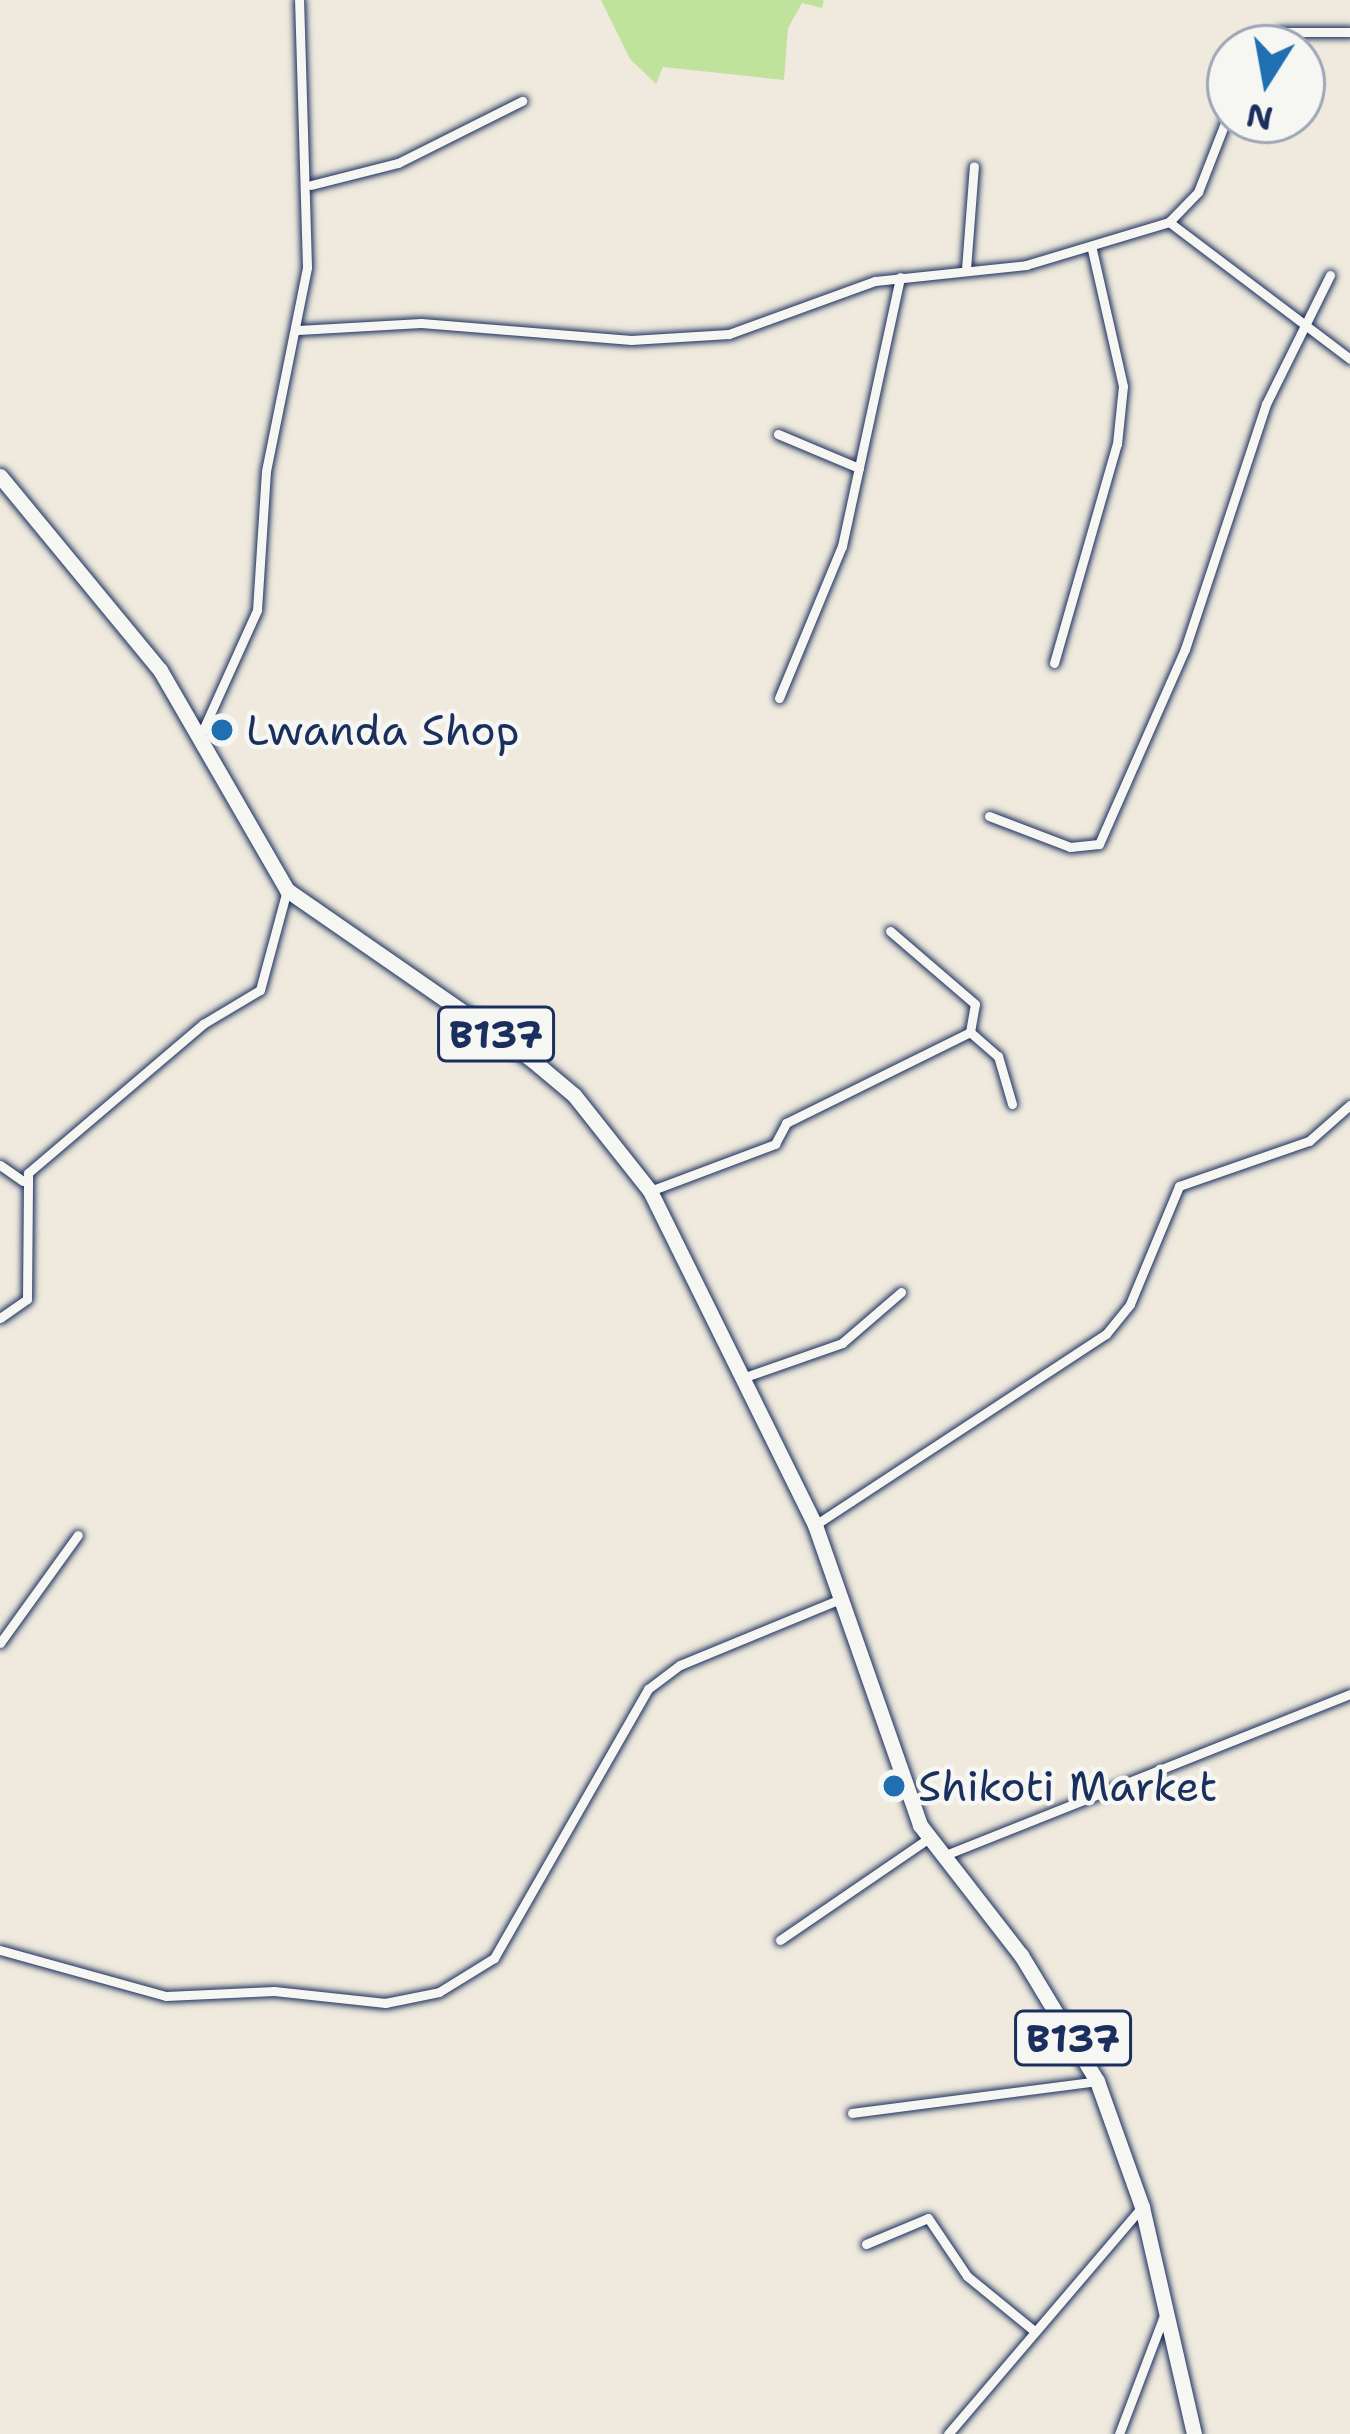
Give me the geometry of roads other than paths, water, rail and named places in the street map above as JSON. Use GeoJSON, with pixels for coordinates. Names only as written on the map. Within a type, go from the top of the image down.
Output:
{"type":"FeatureCollection","features":[{"type":"Feature","properties":{"kind":"main road","name":"B137"},"geometry":{"type":"LineString","coordinates":[[0,476],[202,732],[287,890],[531,1059],[574,1095],[650,1191],[748,1376],[815,1525],[888,1756],[929,1838],[1021,1955],[1097,2081],[1142,2207],[1194,2434]]}},
{"type":"Feature","properties":{"kind":"street"},"geometry":{"type":"LineString","coordinates":[[202,732],[251,636],[266,470],[298,331],[310,185],[299,0]]}},
{"type":"Feature","properties":{"kind":"street"},"geometry":{"type":"LineString","coordinates":[[310,185],[429,151],[522,100]]}},
{"type":"Feature","properties":{"kind":"street"},"geometry":{"type":"LineString","coordinates":[[298,331],[421,323],[632,340],[729,334],[900,277],[1092,249],[1169,222],[1198,192],[1217,144]]}},
{"type":"Feature","properties":{"kind":"street"},"geometry":{"type":"LineString","coordinates":[[966,269],[974,166]]}},
{"type":"Feature","properties":{"kind":"street"},"geometry":{"type":"LineString","coordinates":[[1169,222],[1350,359]]}},
{"type":"Feature","properties":{"kind":"street"},"geometry":{"type":"LineString","coordinates":[[1054,663],[1117,444],[1123,386],[1092,249]]}},
{"type":"Feature","properties":{"kind":"street"},"geometry":{"type":"LineString","coordinates":[[989,816],[1070,847],[1099,844],[1185,649],[1234,488],[1303,324],[1330,274]]}},
{"type":"Feature","properties":{"kind":"street"},"geometry":{"type":"LineString","coordinates":[[779,698],[842,546],[900,277]]}},
{"type":"Feature","properties":{"kind":"street"},"geometry":{"type":"LineString","coordinates":[[778,434],[859,468]]}},
{"type":"Feature","properties":{"kind":"street"},"geometry":{"type":"LineString","coordinates":[[23,1181],[202,1024],[260,990],[287,890]]}},
{"type":"Feature","properties":{"kind":"street"},"geometry":{"type":"LineString","coordinates":[[890,931],[975,1004],[970,1032]]}},
{"type":"Feature","properties":{"kind":"street"},"geometry":{"type":"LineString","coordinates":[[650,1191],[776,1144],[786,1123],[970,1032]]}},
{"type":"Feature","properties":{"kind":"street"},"geometry":{"type":"LineString","coordinates":[[970,1032],[998,1055],[1012,1104]]}},
{"type":"Feature","properties":{"kind":"street"},"geometry":{"type":"LineString","coordinates":[[815,1525],[1106,1334],[1130,1304],[1179,1186],[1309,1141],[1350,1105]]}},
{"type":"Feature","properties":{"kind":"street"},"geometry":{"type":"LineString","coordinates":[[0,1165],[23,1181]]}},
{"type":"Feature","properties":{"kind":"street"},"geometry":{"type":"LineString","coordinates":[[0,1318],[27,1299],[23,1181]]}},
{"type":"Feature","properties":{"kind":"street"},"geometry":{"type":"LineString","coordinates":[[748,1376],[842,1343],[901,1292]]}},
{"type":"Feature","properties":{"kind":"street"},"geometry":{"type":"LineString","coordinates":[[0,1643],[78,1535]]}},
{"type":"Feature","properties":{"kind":"street"},"geometry":{"type":"LineString","coordinates":[[0,1950],[166,1996],[274,1991],[385,2003],[440,1992],[494,1958],[648,1689],[697,1658],[840,1599]]}},
{"type":"Feature","properties":{"kind":"street"},"geometry":{"type":"LineString","coordinates":[[943,1856],[1350,1694]]}},
{"type":"Feature","properties":{"kind":"street"},"geometry":{"type":"LineString","coordinates":[[780,1940],[929,1838]]}},
{"type":"Feature","properties":{"kind":"street"},"geometry":{"type":"LineString","coordinates":[[852,2113],[1097,2081]]}},
{"type":"Feature","properties":{"kind":"street"},"geometry":{"type":"LineString","coordinates":[[948,2434],[1142,2207]]}},
{"type":"Feature","properties":{"kind":"street"},"geometry":{"type":"LineString","coordinates":[[866,2244],[928,2218],[967,2276],[1034,2330]]}},
{"type":"Feature","properties":{"kind":"street"},"geometry":{"type":"LineString","coordinates":[[1119,2434],[1167,2308]]}},
{"type":"Feature","properties":{"kind":"place","name":"Lwanda Shop"},"geometry":{"type":"Point","coordinates":[222,730]}},
{"type":"Feature","properties":{"kind":"place","name":"Shikoti Market"},"geometry":{"type":"Point","coordinates":[894,1786]}}]}
